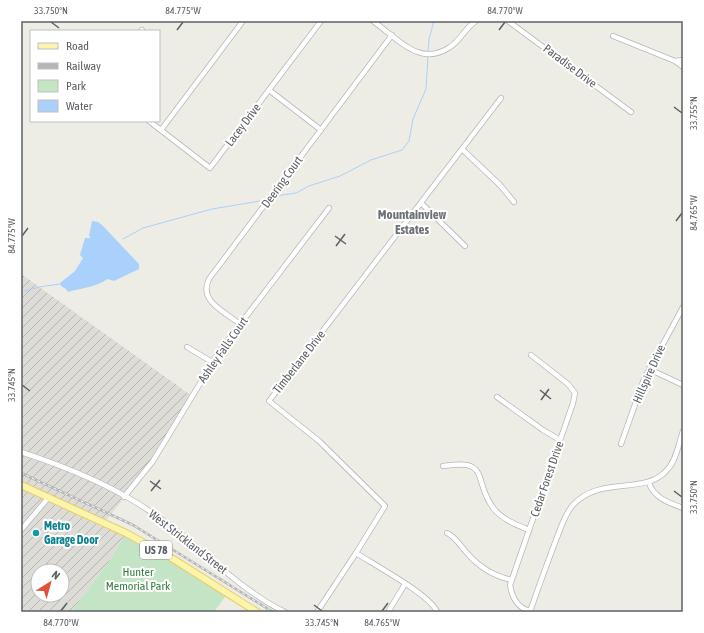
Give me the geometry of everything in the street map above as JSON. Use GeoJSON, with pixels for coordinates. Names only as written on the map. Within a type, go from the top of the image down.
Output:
{"type":"FeatureCollection","features":[{"type":"Feature","properties":{"kind":"main road","name":"US 78"},"geometry":{"type":"LineString","coordinates":[[21,485],[121,531],[170,557],[257,612]]}},
{"type":"Feature","properties":{"kind":"street"},"geometry":{"type":"LineString","coordinates":[[161,130],[243,21]]}},
{"type":"Feature","properties":{"kind":"street","name":"Lacey Drive"},"geometry":{"type":"LineString","coordinates":[[150,122],[210,168],[321,21]]}},
{"type":"Feature","properties":{"kind":"street"},"geometry":{"type":"LineString","coordinates":[[373,21],[411,51],[432,56],[451,47],[465,30],[476,21]]}},
{"type":"Feature","properties":{"kind":"street","name":"Paradise Drive"},"geometry":{"type":"LineString","coordinates":[[508,21],[631,112]]}},
{"type":"Feature","properties":{"kind":"street","name":"Deering Court"},"geometry":{"type":"LineString","coordinates":[[240,324],[210,301],[206,295],[206,286],[392,35]]}},
{"type":"Feature","properties":{"kind":"street"},"geometry":{"type":"LineString","coordinates":[[613,36],[675,60],[683,67]]}},
{"type":"Feature","properties":{"kind":"street"},"geometry":{"type":"LineString","coordinates":[[675,60],[683,60]]}},
{"type":"Feature","properties":{"kind":"street"},"geometry":{"type":"LineString","coordinates":[[269,90],[321,130]]}},
{"type":"Feature","properties":{"kind":"street","name":"Timberlane Drive"},"geometry":{"type":"LineString","coordinates":[[317,612],[385,506],[319,441],[269,402],[463,150],[501,98]]}},
{"type":"Feature","properties":{"kind":"street"},"geometry":{"type":"LineString","coordinates":[[463,150],[503,188],[514,202]]}},
{"type":"Feature","properties":{"kind":"street"},"geometry":{"type":"LineString","coordinates":[[421,203],[465,246]]}},
{"type":"Feature","properties":{"kind":"street","name":"Ashley Falls Court"},"geometry":{"type":"LineString","coordinates":[[124,497],[153,461],[212,362],[329,208]]}},
{"type":"Feature","properties":{"kind":"street","name":"Hillspire Drive"},"geometry":{"type":"LineString","coordinates":[[621,444],[649,368],[683,307]]}},
{"type":"Feature","properties":{"kind":"street"},"geometry":{"type":"LineString","coordinates":[[187,347],[212,362]]}},
{"type":"Feature","properties":{"kind":"street","name":"Cedar Forest Drive"},"geometry":{"type":"LineString","coordinates":[[530,612],[517,604],[512,596],[510,585],[575,394],[568,384],[531,355]]}},
{"type":"Feature","properties":{"kind":"street"},"geometry":{"type":"LineString","coordinates":[[649,368],[683,385]]}},
{"type":"Feature","properties":{"kind":"street"},"geometry":{"type":"LineString","coordinates":[[497,397],[542,430],[560,440]]}},
{"type":"Feature","properties":{"kind":"street"},"geometry":{"type":"LineString","coordinates":[[530,612],[546,564],[566,514],[574,504],[585,495],[602,488],[649,483],[668,470],[683,431]]}},
{"type":"Feature","properties":{"kind":"street","name":"West Strickland Street"},"geometry":{"type":"LineString","coordinates":[[21,452],[67,469],[151,512],[258,595],[285,612]]}},
{"type":"Feature","properties":{"kind":"street"},"geometry":{"type":"LineString","coordinates":[[443,466],[460,463],[469,464],[476,469],[489,500],[495,510],[511,523],[529,530]]}},
{"type":"Feature","properties":{"kind":"street"},"geometry":{"type":"LineString","coordinates":[[649,483],[652,490],[659,496],[683,508]]}},
{"type":"Feature","properties":{"kind":"street"},"geometry":{"type":"LineString","coordinates":[[21,530],[49,497]]}},
{"type":"Feature","properties":{"kind":"street"},"geometry":{"type":"LineString","coordinates":[[447,533],[453,536],[467,554],[481,567],[496,576],[512,580]]}},
{"type":"Feature","properties":{"kind":"street"},"geometry":{"type":"LineString","coordinates":[[356,553],[434,604],[438,612]]}},
{"type":"Feature","properties":{"kind":"street"},"geometry":{"type":"LineString","coordinates":[[388,612],[405,584]]}},
{"type":"Feature","properties":{"kind":"shaded area"},"geometry":{"type":"Polygon","coordinates":[[[21,274],[192,396],[153,461],[104,523],[126,533],[110,560],[71,612],[21,612],[21,274]]]}},
{"type":"Feature","properties":{"kind":"green space","name":"Hunter Memorial Park"},"geometry":{"type":"Polygon","coordinates":[[[126,533],[227,594],[214,612],[71,612],[110,560],[126,533]]]}},
{"type":"Feature","properties":{"kind":"water"},"geometry":{"type":"Polygon","coordinates":[[[92,221],[98,222],[103,226],[139,264],[139,269],[114,281],[107,279],[94,286],[68,292],[61,286],[60,283],[75,271],[83,258],[80,255],[85,238],[91,238],[89,236],[92,221]]]}},
{"type":"Feature","properties":{"kind":"waterway"},"geometry":{"type":"LineString","coordinates":[[428,52],[429,39],[434,21]]}},
{"type":"Feature","properties":{"kind":"waterway"},"geometry":{"type":"LineString","coordinates":[[276,196],[296,193],[309,186],[340,176],[371,160],[402,150],[409,141],[413,119],[426,89],[428,56]]}},
{"type":"Feature","properties":{"kind":"waterway"},"geometry":{"type":"LineString","coordinates":[[123,239],[143,228],[212,209],[266,200]]}},
{"type":"Feature","properties":{"kind":"waterway"},"geometry":{"type":"LineString","coordinates":[[24,291],[60,284]]}},
{"type":"Feature","properties":{"kind":"railway"},"geometry":{"type":"LineString","coordinates":[[21,473],[133,525],[273,612]]}},
{"type":"Feature","properties":{"kind":"place","name":"Metro Garage Door"},"geometry":{"type":"Point","coordinates":[36,533]}},
{"type":"Feature","properties":{"kind":"district","name":"Mountainview Estates"},"geometry":{"type":"Point","coordinates":[412,222]}}]}
